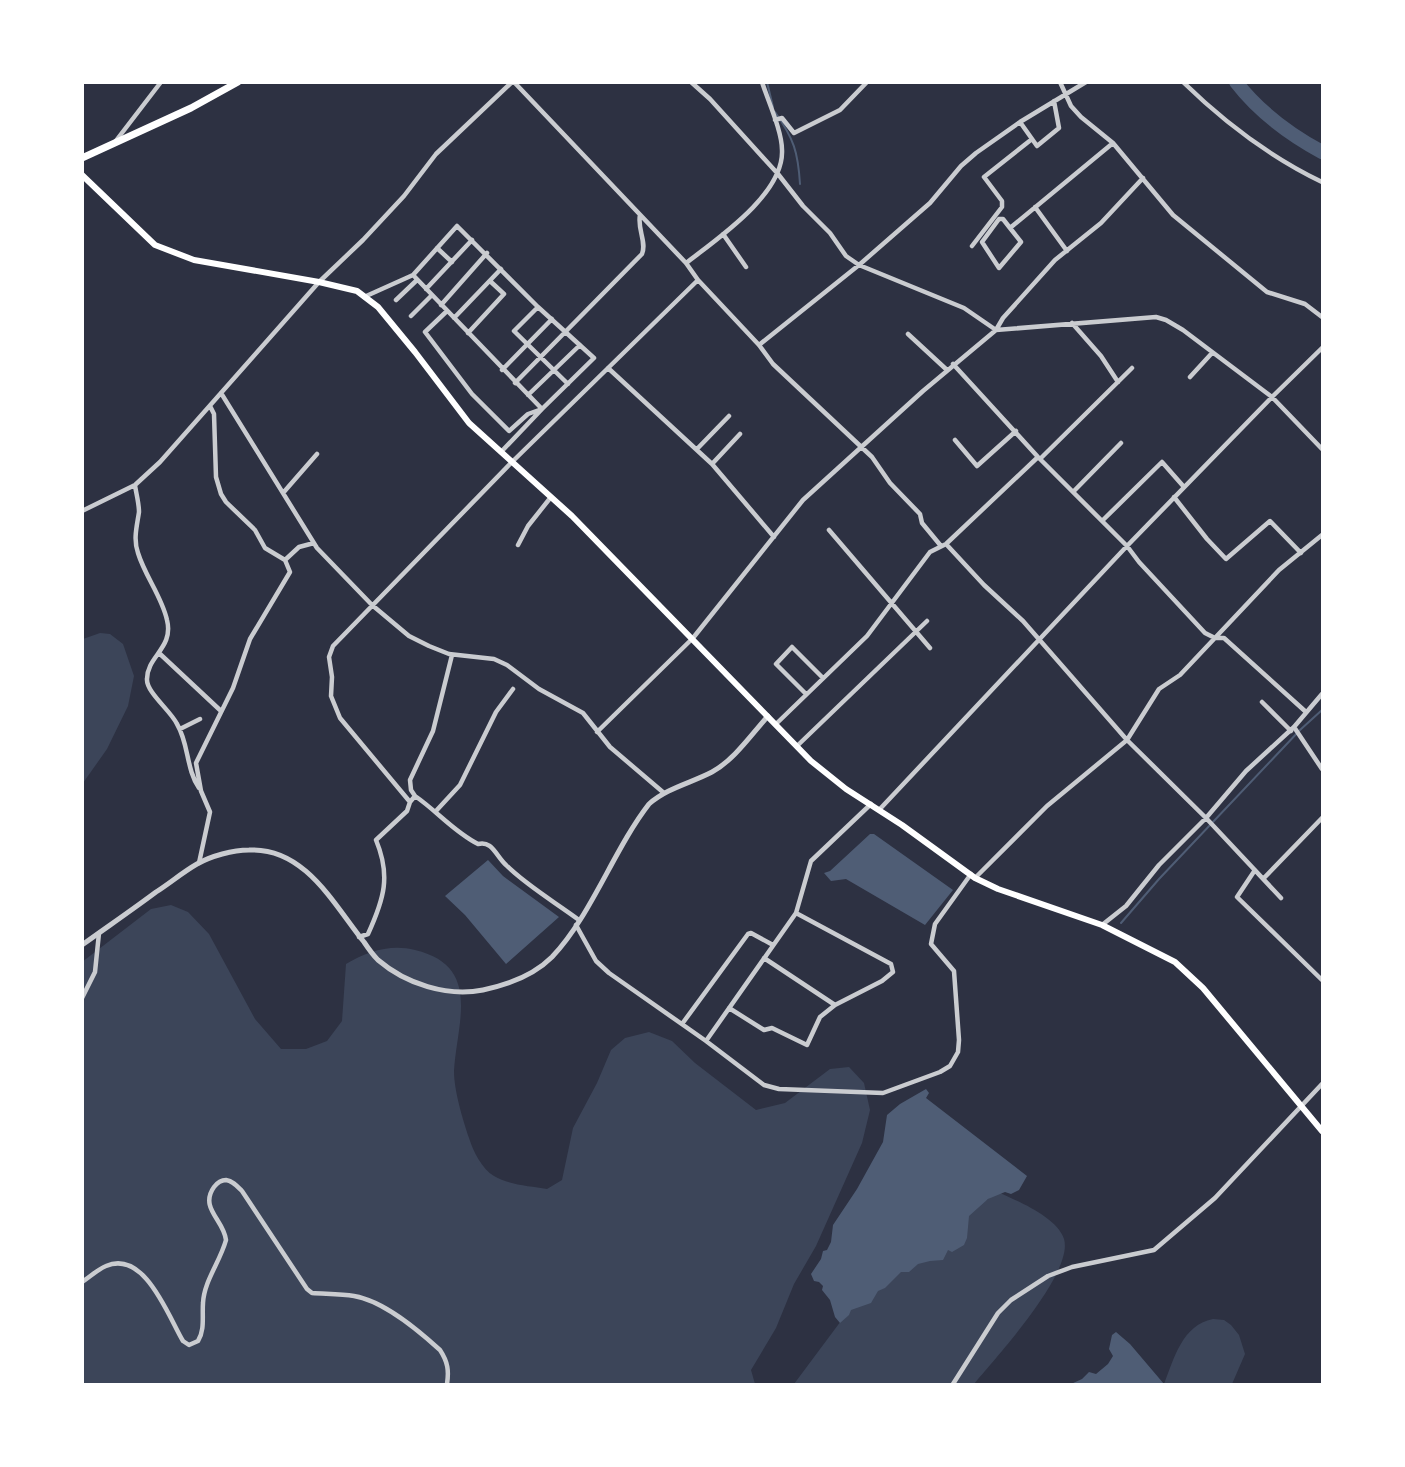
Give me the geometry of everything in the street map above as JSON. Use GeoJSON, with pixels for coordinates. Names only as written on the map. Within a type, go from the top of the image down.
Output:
{"type":"FeatureCollection","features":[{"type":"Feature","properties":{"kind":"main road"},"geometry":{"type":"LineString","coordinates":[[82,158],[191,108],[238,82]]}},
{"type":"Feature","properties":{"kind":"main road"},"geometry":{"type":"LineString","coordinates":[[82,175],[155,245],[168,251],[194,260],[357,291],[378,307],[416,351],[469,423],[551,497],[693,638],[812,761],[846,789],[973,876],[998,889],[1102,925],[1175,962],[1203,988],[1323,1131]]}},
{"type":"Feature","properties":{"kind":"street"},"geometry":{"type":"LineString","coordinates":[[113,144],[161,82]]}},
{"type":"Feature","properties":{"kind":"street"},"geometry":{"type":"LineString","coordinates":[[82,511],[135,485],[160,462],[319,282],[404,195],[436,154],[513,82],[686,263],[698,280],[759,345],[773,364],[862,446],[890,483],[920,514],[922,523],[1023,621],[1126,740],[1206,818],[1281,898]]}},
{"type":"Feature","properties":{"kind":"street"},"geometry":{"type":"LineString","coordinates":[[691,82],[710,99],[778,174],[802,206],[830,233],[846,256],[859,265],[964,308],[996,330],[1072,322],[1156,317],[1166,320],[1183,330],[1272,397],[1323,449]]}},
{"type":"Feature","properties":{"kind":"street"},"geometry":{"type":"LineString","coordinates":[[686,263],[723,234],[772,184],[778,174],[782,150],[762,82]]}},
{"type":"Feature","properties":{"kind":"street"},"geometry":{"type":"LineString","coordinates":[[775,120],[782,118],[794,133],[840,110],[867,82]]}},
{"type":"Feature","properties":{"kind":"street"},"geometry":{"type":"LineString","coordinates":[[1059,82],[1065,95],[1081,117],[1113,143],[1173,215],[1267,292],[1305,304],[1323,317]]}},
{"type":"Feature","properties":{"kind":"street"},"geometry":{"type":"LineString","coordinates":[[759,345],[859,265],[930,204],[961,166],[1020,122],[1086,82]]}},
{"type":"Feature","properties":{"kind":"street"},"geometry":{"type":"LineString","coordinates":[[1183,82],[1201,100],[1259,144],[1323,182]]}},
{"type":"Feature","properties":{"kind":"street"},"geometry":{"type":"LineString","coordinates":[[1020,122],[1037,146],[1059,128],[1054,101]]}},
{"type":"Feature","properties":{"kind":"street"},"geometry":{"type":"LineString","coordinates":[[972,246],[1002,207],[1002,201],[984,177],[1032,139]]}},
{"type":"Feature","properties":{"kind":"street"},"geometry":{"type":"LineString","coordinates":[[1010,228],[1113,143]]}},
{"type":"Feature","properties":{"kind":"street"},"geometry":{"type":"LineString","coordinates":[[597,732],[693,638],[803,500],[953,364],[996,330],[1023,294],[1055,260],[1101,223],[1143,178]]}},
{"type":"Feature","properties":{"kind":"street"},"geometry":{"type":"LineString","coordinates":[[1035,207],[1067,251]]}},
{"type":"Feature","properties":{"kind":"street"},"geometry":{"type":"LineString","coordinates":[[515,383],[642,254],[645,248],[638,224],[640,215]]}},
{"type":"Feature","properties":{"kind":"street"},"geometry":{"type":"LineString","coordinates":[[999,219],[1003,219],[1010,228],[1021,242],[999,268],[982,242],[999,219]]}},
{"type":"Feature","properties":{"kind":"street"},"geometry":{"type":"LineString","coordinates":[[396,300],[457,226],[538,307],[594,358],[501,452]]}},
{"type":"Feature","properties":{"kind":"street"},"geometry":{"type":"LineString","coordinates":[[723,234],[746,267]]}},
{"type":"Feature","properties":{"kind":"street"},"geometry":{"type":"LineString","coordinates":[[426,289],[472,240]]}},
{"type":"Feature","properties":{"kind":"street"},"geometry":{"type":"LineString","coordinates":[[437,248],[452,262]]}},
{"type":"Feature","properties":{"kind":"street"},"geometry":{"type":"LineString","coordinates":[[441,305],[487,254]]}},
{"type":"Feature","properties":{"kind":"street"},"geometry":{"type":"LineString","coordinates":[[454,318],[501,268]]}},
{"type":"Feature","properties":{"kind":"street"},"geometry":{"type":"LineString","coordinates":[[415,278],[542,409]]}},
{"type":"Feature","properties":{"kind":"street"},"geometry":{"type":"LineString","coordinates":[[364,297],[415,278]]}},
{"type":"Feature","properties":{"kind":"street"},"geometry":{"type":"LineString","coordinates":[[410,802],[340,718],[331,696],[332,677],[329,657],[333,646],[512,462],[698,280]]}},
{"type":"Feature","properties":{"kind":"street"},"geometry":{"type":"LineString","coordinates":[[468,333],[504,294],[490,281]]}},
{"type":"Feature","properties":{"kind":"street"},"geometry":{"type":"LineString","coordinates":[[411,316],[432,295]]}},
{"type":"Feature","properties":{"kind":"street"},"geometry":{"type":"LineString","coordinates":[[538,307],[514,331],[568,384]]}},
{"type":"Feature","properties":{"kind":"street"},"geometry":{"type":"LineString","coordinates":[[447,311],[425,332],[472,394],[509,431],[528,414],[542,409]]}},
{"type":"Feature","properties":{"kind":"street"},"geometry":{"type":"LineString","coordinates":[[502,370],[552,319]]}},
{"type":"Feature","properties":{"kind":"street"},"geometry":{"type":"LineString","coordinates":[[1072,322],[1101,356],[1118,382]]}},
{"type":"Feature","properties":{"kind":"street"},"geometry":{"type":"LineString","coordinates":[[908,334],[947,370]]}},
{"type":"Feature","properties":{"kind":"street"},"geometry":{"type":"LineString","coordinates":[[528,395],[580,345]]}},
{"type":"Feature","properties":{"kind":"street"},"geometry":{"type":"LineString","coordinates":[[879,810],[1127,546],[1323,348]]}},
{"type":"Feature","properties":{"kind":"street"},"geometry":{"type":"LineString","coordinates":[[1190,377],[1212,353]]}},
{"type":"Feature","properties":{"kind":"street"},"geometry":{"type":"LineString","coordinates":[[953,364],[1039,458],[1127,546],[1205,633],[1215,638],[1224,638],[1306,712]]}},
{"type":"Feature","properties":{"kind":"street"},"geometry":{"type":"LineString","coordinates":[[608,368],[712,464],[774,537]]}},
{"type":"Feature","properties":{"kind":"street"},"geometry":{"type":"LineString","coordinates":[[776,724],[867,636],[930,552],[944,545],[1132,369]]}},
{"type":"Feature","properties":{"kind":"street"},"geometry":{"type":"LineString","coordinates":[[221,393],[314,543],[372,605],[409,636],[452,655],[494,659],[507,665],[539,689],[583,713],[610,747],[664,793]]}},
{"type":"Feature","properties":{"kind":"street"},"geometry":{"type":"LineString","coordinates":[[199,863],[210,812],[201,790],[196,763],[232,688],[250,639],[290,572],[285,560],[265,548],[255,530],[226,502],[221,494],[216,477],[214,414],[210,406]]}},
{"type":"Feature","properties":{"kind":"street"},"geometry":{"type":"LineString","coordinates":[[697,449],[729,416]]}},
{"type":"Feature","properties":{"kind":"street"},"geometry":{"type":"LineString","coordinates":[[955,440],[977,466],[1016,431]]}},
{"type":"Feature","properties":{"kind":"street"},"geometry":{"type":"LineString","coordinates":[[712,464],[740,434]]}},
{"type":"Feature","properties":{"kind":"street"},"geometry":{"type":"LineString","coordinates":[[1073,492],[1121,443]]}},
{"type":"Feature","properties":{"kind":"street"},"geometry":{"type":"LineString","coordinates":[[283,493],[317,454]]}},
{"type":"Feature","properties":{"kind":"street"},"geometry":{"type":"LineString","coordinates":[[1102,521],[1162,462],[1184,487]]}},
{"type":"Feature","properties":{"kind":"street"},"geometry":{"type":"LineString","coordinates":[[135,485],[139,509],[135,540],[138,553],[167,619],[169,633],[165,645],[149,668],[146,680],[148,688],[171,713],[180,729],[193,779],[201,790]]}},
{"type":"Feature","properties":{"kind":"street"},"geometry":{"type":"LineString","coordinates":[[518,545],[528,525],[551,497]]}},
{"type":"Feature","properties":{"kind":"street"},"geometry":{"type":"LineString","coordinates":[[1174,498],[1226,559],[1270,521],[1301,553]]}},
{"type":"Feature","properties":{"kind":"street"},"geometry":{"type":"LineString","coordinates":[[829,530],[930,648]]}},
{"type":"Feature","properties":{"kind":"street"},"geometry":{"type":"LineString","coordinates":[[452,655],[433,731],[410,780],[411,790],[415,796],[465,837],[478,844],[485,842],[489,844],[501,861],[512,871],[577,922],[596,961],[609,973],[764,1085],[779,1089],[883,1093],[940,1072],[950,1066],[958,1052],[954,971],[932,944],[935,924],[973,876],[1047,807],[1126,740],[1159,689],[1180,675],[1280,570],[1323,536]]}},
{"type":"Feature","properties":{"kind":"street"},"geometry":{"type":"LineString","coordinates":[[285,560],[299,547],[314,543]]}},
{"type":"Feature","properties":{"kind":"street"},"geometry":{"type":"LineString","coordinates":[[797,746],[927,621]]}},
{"type":"Feature","properties":{"kind":"street"},"geometry":{"type":"LineString","coordinates":[[806,694],[776,664],[792,647],[823,678]]}},
{"type":"Feature","properties":{"kind":"street"},"geometry":{"type":"LineString","coordinates":[[159,653],[221,711]]}},
{"type":"Feature","properties":{"kind":"street"},"geometry":{"type":"LineString","coordinates":[[436,811],[460,784],[496,712],[513,689]]}},
{"type":"Feature","properties":{"kind":"street"},"geometry":{"type":"LineString","coordinates":[[1102,925],[1126,906],[1159,865],[1206,818],[1246,771],[1293,729],[1322,697]]}},
{"type":"Feature","properties":{"kind":"street"},"geometry":{"type":"LineString","coordinates":[[1262,702],[1293,729],[1323,769]]}},
{"type":"Feature","properties":{"kind":"street"},"geometry":{"type":"LineString","coordinates":[[82,945],[199,863],[234,852],[265,850],[294,862],[315,879],[377,960],[421,985],[450,991],[478,991],[498,987],[531,972],[551,958],[577,922],[644,811],[658,796],[719,768],[768,716]]}},
{"type":"Feature","properties":{"kind":"street"},"geometry":{"type":"LineString","coordinates":[[180,729],[200,719]]}},
{"type":"Feature","properties":{"kind":"street"},"geometry":{"type":"LineString","coordinates":[[359,937],[368,934],[381,900],[385,872],[376,840],[407,811],[415,796]]}},
{"type":"Feature","properties":{"kind":"street"},"geometry":{"type":"LineString","coordinates":[[706,1041],[796,913],[811,861],[870,804]]}},
{"type":"Feature","properties":{"kind":"street"},"geometry":{"type":"LineString","coordinates":[[1263,879],[1323,818]]}},
{"type":"Feature","properties":{"kind":"street"},"geometry":{"type":"LineString","coordinates":[[1255,870],[1237,897],[1323,980]]}},
{"type":"Feature","properties":{"kind":"street"},"geometry":{"type":"LineString","coordinates":[[729,1008],[764,1030],[772,1028],[807,1045],[820,1017],[835,1005],[890,975],[893,969],[891,963],[796,913]]}},
{"type":"Feature","properties":{"kind":"street"},"geometry":{"type":"LineString","coordinates":[[82,998],[95,972],[99,933]]}},
{"type":"Feature","properties":{"kind":"street"},"geometry":{"type":"LineString","coordinates":[[682,1024],[747,934],[751,933],[773,945]]}},
{"type":"Feature","properties":{"kind":"street"},"geometry":{"type":"LineString","coordinates":[[764,958],[835,1005]]}},
{"type":"Feature","properties":{"kind":"street"},"geometry":{"type":"LineString","coordinates":[[953,1384],[998,1312],[1011,1300],[1048,1276],[1072,1267],[1154,1250],[1215,1198],[1323,1084]]}},
{"type":"Feature","properties":{"kind":"street"},"geometry":{"type":"LineString","coordinates":[[82,1282],[106,1266],[116,1263],[128,1264],[153,1287],[164,1303],[183,1341],[189,1345],[198,1341],[202,1335],[203,1301],[206,1287],[226,1240],[226,1233],[211,1210],[208,1200],[215,1185],[227,1180],[242,1191],[307,1289],[312,1293],[354,1296],[371,1300],[385,1307],[440,1350],[446,1359],[448,1368],[447,1384]]}},
{"type":"Feature","properties":{"kind":"shaded area"},"geometry":{"type":"Polygon","coordinates":[[[100,633],[110,634],[123,644],[134,676],[128,706],[107,749],[83,783],[83,639],[100,633]]]}},
{"type":"Feature","properties":{"kind":"shaded area"},"geometry":{"type":"Polygon","coordinates":[[[870,834],[874,834],[953,890],[925,925],[846,879],[831,881],[824,873],[830,871],[870,834]]]}},
{"type":"Feature","properties":{"kind":"shaded area"},"geometry":{"type":"Polygon","coordinates":[[[488,860],[503,876],[559,917],[506,964],[465,915],[445,896],[488,860]]]}},
{"type":"Feature","properties":{"kind":"shaded area"},"geometry":{"type":"Polygon","coordinates":[[[171,905],[188,912],[209,934],[255,1019],[281,1049],[306,1049],[327,1041],[342,1021],[346,964],[354,959],[388,948],[406,948],[436,958],[450,969],[458,982],[461,998],[454,1079],[464,1123],[473,1148],[482,1164],[494,1176],[513,1183],[547,1189],[562,1180],[573,1128],[597,1083],[611,1050],[625,1038],[649,1032],[672,1041],[695,1063],[756,1110],[785,1103],[830,1069],[849,1067],[864,1083],[870,1110],[862,1143],[816,1246],[794,1284],[776,1328],[751,1370],[755,1384],[83,1384],[82,962],[151,909],[171,905]]]}},
{"type":"Feature","properties":{"kind":"shaded area"},"geometry":{"type":"Polygon","coordinates":[[[926,1089],[929,1093],[926,1098],[1027,1176],[1019,1190],[1011,1194],[1005,1192],[988,1199],[969,1216],[964,1245],[952,1252],[948,1250],[943,1260],[918,1264],[909,1272],[901,1272],[885,1288],[878,1291],[871,1303],[851,1310],[840,1323],[835,1317],[830,1300],[822,1290],[823,1286],[814,1281],[811,1274],[821,1259],[823,1251],[827,1250],[831,1242],[833,1225],[857,1189],[883,1142],[887,1115],[900,1104],[926,1089]]]}},
{"type":"Feature","properties":{"kind":"shaded area"},"geometry":{"type":"Polygon","coordinates":[[[998,1192],[1036,1211],[1053,1224],[1064,1239],[1064,1254],[1046,1293],[974,1384],[794,1384],[870,1282],[998,1192]]]}},
{"type":"Feature","properties":{"kind":"shaded area"},"geometry":{"type":"Polygon","coordinates":[[[1213,1319],[1224,1320],[1231,1325],[1239,1335],[1245,1354],[1232,1384],[1164,1384],[1176,1354],[1187,1336],[1202,1322],[1213,1319]]]}},
{"type":"Feature","properties":{"kind":"shaded area"},"geometry":{"type":"Polygon","coordinates":[[[1116,1332],[1130,1344],[1164,1384],[1071,1384],[1082,1379],[1089,1372],[1096,1374],[1108,1364],[1113,1356],[1109,1349],[1112,1335],[1116,1332]]]}},
{"type":"Feature","properties":{"kind":"waterway"},"geometry":{"type":"LineString","coordinates":[[767,82],[773,107]]}},
{"type":"Feature","properties":{"kind":"waterway"},"geometry":{"type":"LineString","coordinates":[[1236,82],[1275,122],[1322,152]]}},
{"type":"Feature","properties":{"kind":"waterway"},"geometry":{"type":"LineString","coordinates":[[775,112],[794,146],[800,184]]}},
{"type":"Feature","properties":{"kind":"waterway"},"geometry":{"type":"LineString","coordinates":[[1121,923],[1159,879],[1300,730],[1322,710]]}}]}
